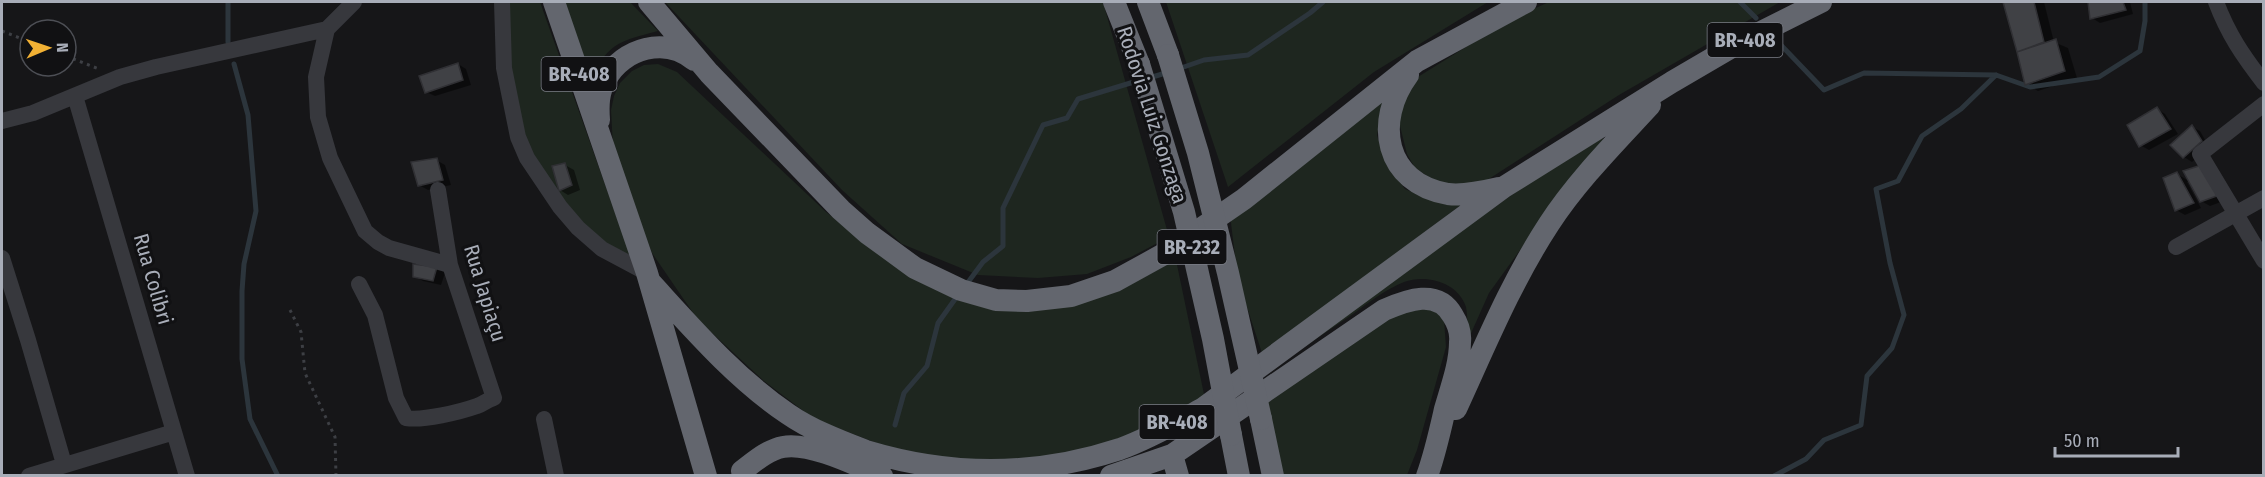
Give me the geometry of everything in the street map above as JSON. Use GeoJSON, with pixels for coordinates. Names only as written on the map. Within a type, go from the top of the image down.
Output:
{"type":"FeatureCollection","features":[{"type":"Feature","properties":{"kind":"highway","name":"BR-408"},"geometry":{"type":"LineString","coordinates":[[554,2],[649,278],[741,377],[789,415],[840,441],[893,460],[946,470],[981,473],[1058,466],[1121,448],[1202,409],[1504,187],[1737,44],[1821,2]]}},
{"type":"Feature","properties":{"kind":"highway"},"geometry":{"type":"LineString","coordinates":[[649,2],[709,73],[841,210],[867,233],[915,268],[960,290],[996,300],[1028,301],[1071,296],[1115,281],[1164,254],[1244,199],[1417,61],[1527,2]]}},
{"type":"Feature","properties":{"kind":"highway","name":"Rodovia Luiz Gonzaga"},"geometry":{"type":"LineString","coordinates":[[1114,2],[1139,64],[1184,212],[1213,339],[1239,476]]}},
{"type":"Feature","properties":{"kind":"highway","name":"Rodovia Luiz Gonzaga"},"geometry":{"type":"LineString","coordinates":[[1148,2],[1168,55],[1198,153],[1228,273],[1272,476]]}},
{"type":"Feature","properties":{"kind":"highway"},"geometry":{"type":"LineString","coordinates":[[603,146],[599,99],[604,81],[615,65],[631,53],[649,48],[668,48],[686,53],[709,73]]}},
{"type":"Feature","properties":{"kind":"highway"},"geometry":{"type":"LineString","coordinates":[[1417,61],[1394,97],[1389,139],[1395,160],[1404,172],[1419,184],[1436,191],[1472,194],[1504,187]]}},
{"type":"Feature","properties":{"kind":"highway"},"geometry":{"type":"LineString","coordinates":[[1429,470],[1512,287],[1549,223],[1599,160],[1672,82]]}},
{"type":"Feature","properties":{"kind":"highway"},"geometry":{"type":"LineString","coordinates":[[649,278],[706,476]]}},
{"type":"Feature","properties":{"kind":"highway"},"geometry":{"type":"LineString","coordinates":[[1111,476],[1175,465],[1384,310],[1405,301],[1424,298],[1439,301],[1450,310],[1458,324],[1461,342],[1429,470]]}},
{"type":"Feature","properties":{"kind":"highway"},"geometry":{"type":"LineString","coordinates":[[740,473],[777,433],[788,427],[806,424]]}},
{"type":"Feature","properties":{"kind":"highway"},"geometry":{"type":"LineString","coordinates":[[740,473],[766,454],[783,447],[799,447],[882,476]]}},
{"type":"Feature","properties":{"kind":"street"},"geometry":{"type":"LineString","coordinates":[[502,2],[504,68],[518,137],[527,158],[555,200],[578,228],[602,249],[649,278]]}},
{"type":"Feature","properties":{"kind":"street"},"geometry":{"type":"LineString","coordinates":[[2216,2],[2225,27],[2237,48],[2264,83]]}},
{"type":"Feature","properties":{"kind":"street"},"geometry":{"type":"LineString","coordinates":[[345,5],[327,29],[316,77],[318,117],[330,158],[351,205],[366,231],[378,242],[389,248],[450,265]]}},
{"type":"Feature","properties":{"kind":"street"},"geometry":{"type":"LineString","coordinates":[[2,121],[33,113],[120,77],[175,62],[327,29]]}},
{"type":"Feature","properties":{"kind":"street","name":"Rua Colibri"},"geometry":{"type":"LineString","coordinates":[[75,96],[188,476]]}},
{"type":"Feature","properties":{"kind":"street"},"geometry":{"type":"LineString","coordinates":[[2264,104],[2200,154],[2264,261]]}},
{"type":"Feature","properties":{"kind":"street","name":"Rua Japiaçu"},"geometry":{"type":"LineString","coordinates":[[359,284],[375,315],[396,398],[400,411],[406,418],[425,418],[477,406],[485,400],[494,398],[450,265],[438,190]]}},
{"type":"Feature","properties":{"kind":"street"},"geometry":{"type":"LineString","coordinates":[[2176,247],[2264,198]]}},
{"type":"Feature","properties":{"kind":"street"},"geometry":{"type":"LineString","coordinates":[[2,258],[64,464]]}},
{"type":"Feature","properties":{"kind":"street"},"geometry":{"type":"LineString","coordinates":[[544,419],[556,476]]}},
{"type":"Feature","properties":{"kind":"street"},"geometry":{"type":"LineString","coordinates":[[29,476],[174,432]]}},
{"type":"Feature","properties":{"kind":"path"},"geometry":{"type":"LineString","coordinates":[[2,32],[18,38]]}},
{"type":"Feature","properties":{"kind":"path"},"geometry":{"type":"LineString","coordinates":[[78,61],[120,77]]}},
{"type":"Feature","properties":{"kind":"path"},"geometry":{"type":"LineString","coordinates":[[290,310],[301,332],[305,373],[335,437],[336,476]]}},
{"type":"Feature","properties":{"kind":"shaded area"},"geometry":{"type":"Polygon","coordinates":[[[502,2],[540,2],[633,263],[605,248],[569,210],[532,158],[521,132],[502,2]]]}},
{"type":"Feature","properties":{"kind":"shaded area"},"geometry":{"type":"Polygon","coordinates":[[[564,2],[630,2],[658,31],[618,44],[605,56],[591,76],[564,2]]]}},
{"type":"Feature","properties":{"kind":"shaded area"},"geometry":{"type":"Polygon","coordinates":[[[665,2],[1103,2],[1169,237],[1131,257],[1087,274],[1038,278],[978,275],[902,244],[842,190],[665,2]]]}},
{"type":"Feature","properties":{"kind":"shaded area"},"geometry":{"type":"Polygon","coordinates":[[[1166,2],[1488,2],[1374,72],[1228,187],[1166,2]]]}},
{"type":"Feature","properties":{"kind":"shaded area"},"geometry":{"type":"Polygon","coordinates":[[[1549,2],[1780,2],[1619,95],[1478,186],[1440,184],[1415,168],[1407,154],[1397,114],[1413,80],[1511,19],[1549,2]]]}},
{"type":"Feature","properties":{"kind":"shaded area"},"geometry":{"type":"Polygon","coordinates":[[[658,64],[677,72],[826,212],[903,272],[967,301],[1127,286],[1176,260],[1205,399],[1120,442],[1044,464],[971,466],[892,449],[814,419],[764,381],[698,320],[652,253],[630,200],[613,147],[611,110],[620,83],[632,71],[644,65],[658,64]]]}},
{"type":"Feature","properties":{"kind":"shaded area"},"geometry":{"type":"Polygon","coordinates":[[[1387,92],[1377,135],[1386,164],[1405,189],[1430,200],[1465,202],[1262,353],[1238,280],[1230,215],[1387,92]]]}},
{"type":"Feature","properties":{"kind":"shaded area"},"geometry":{"type":"Polygon","coordinates":[[[1593,138],[1609,139],[1554,203],[1489,293],[1468,340],[1466,307],[1456,291],[1440,282],[1413,280],[1384,292],[1264,374],[1361,301],[1593,138]]]}},
{"type":"Feature","properties":{"kind":"shaded area"},"geometry":{"type":"Polygon","coordinates":[[[1414,306],[1434,310],[1444,319],[1446,347],[1417,450],[1407,475],[1275,475],[1259,409],[1357,335],[1414,306]]]}},
{"type":"Feature","properties":{"kind":"building"},"geometry":{"type":"Polygon","coordinates":[[[2003,2],[2034,2],[2044,42],[2017,52],[2003,2]]]}},
{"type":"Feature","properties":{"kind":"building"},"geometry":{"type":"Polygon","coordinates":[[[2088,2],[2123,2],[2126,10],[2090,19],[2088,2]]]}},
{"type":"Feature","properties":{"kind":"building"},"geometry":{"type":"Polygon","coordinates":[[[2056,39],[2065,71],[2025,85],[2017,52],[2056,39]]]}},
{"type":"Feature","properties":{"kind":"building"},"geometry":{"type":"Polygon","coordinates":[[[458,63],[463,80],[425,93],[419,76],[458,63]]]}},
{"type":"Feature","properties":{"kind":"building"},"geometry":{"type":"Polygon","coordinates":[[[2157,107],[2171,129],[2139,147],[2127,125],[2157,107]]]}},
{"type":"Feature","properties":{"kind":"building"},"geometry":{"type":"Polygon","coordinates":[[[2192,125],[2202,141],[2183,158],[2170,145],[2192,125]]]}},
{"type":"Feature","properties":{"kind":"building"},"geometry":{"type":"Polygon","coordinates":[[[437,158],[443,180],[418,186],[411,162],[437,158]]]}},
{"type":"Feature","properties":{"kind":"building"},"geometry":{"type":"Polygon","coordinates":[[[565,163],[572,185],[559,191],[552,166],[565,163]]]}},
{"type":"Feature","properties":{"kind":"building"},"geometry":{"type":"Polygon","coordinates":[[[2205,164],[2222,194],[2200,202],[2183,171],[2205,164]]]}},
{"type":"Feature","properties":{"kind":"building"},"geometry":{"type":"Polygon","coordinates":[[[2177,172],[2194,203],[2175,211],[2163,178],[2177,172]]]}},
{"type":"Feature","properties":{"kind":"building"},"geometry":{"type":"Polygon","coordinates":[[[413,264],[437,267],[433,281],[413,277],[413,264]]]}},
{"type":"Feature","properties":{"kind":"waterway"},"geometry":{"type":"LineString","coordinates":[[228,2],[228,42]]}},
{"type":"Feature","properties":{"kind":"waterway"},"geometry":{"type":"LineString","coordinates":[[1178,69],[1204,60],[1248,55],[1323,2]]}},
{"type":"Feature","properties":{"kind":"waterway"},"geometry":{"type":"LineString","coordinates":[[1740,2],[1756,18]]}},
{"type":"Feature","properties":{"kind":"waterway"},"geometry":{"type":"LineString","coordinates":[[1778,42],[1824,90],[1864,73],[1996,75],[2030,87],[2099,77],[2140,51],[2145,21],[2145,2]]}},
{"type":"Feature","properties":{"kind":"waterway"},"geometry":{"type":"LineString","coordinates":[[234,64],[248,115],[256,211],[244,264],[242,359],[250,419],[278,476]]}},
{"type":"Feature","properties":{"kind":"waterway"},"geometry":{"type":"LineString","coordinates":[[1149,78],[1169,72]]}},
{"type":"Feature","properties":{"kind":"waterway"},"geometry":{"type":"LineString","coordinates":[[1774,476],[1806,459],[1824,440],[1861,425],[1867,376],[1892,348],[1904,315],[1890,263],[1876,189],[1898,181],[1922,136],[1961,109],[1996,75]]}},
{"type":"Feature","properties":{"kind":"waterway"},"geometry":{"type":"LineString","coordinates":[[966,285],[983,262],[1003,246],[1003,208],[1043,125],[1067,118],[1078,99],[1137,81]]}},
{"type":"Feature","properties":{"kind":"waterway"},"geometry":{"type":"LineString","coordinates":[[895,425],[904,393],[927,366],[938,323],[958,295]]}}]}
